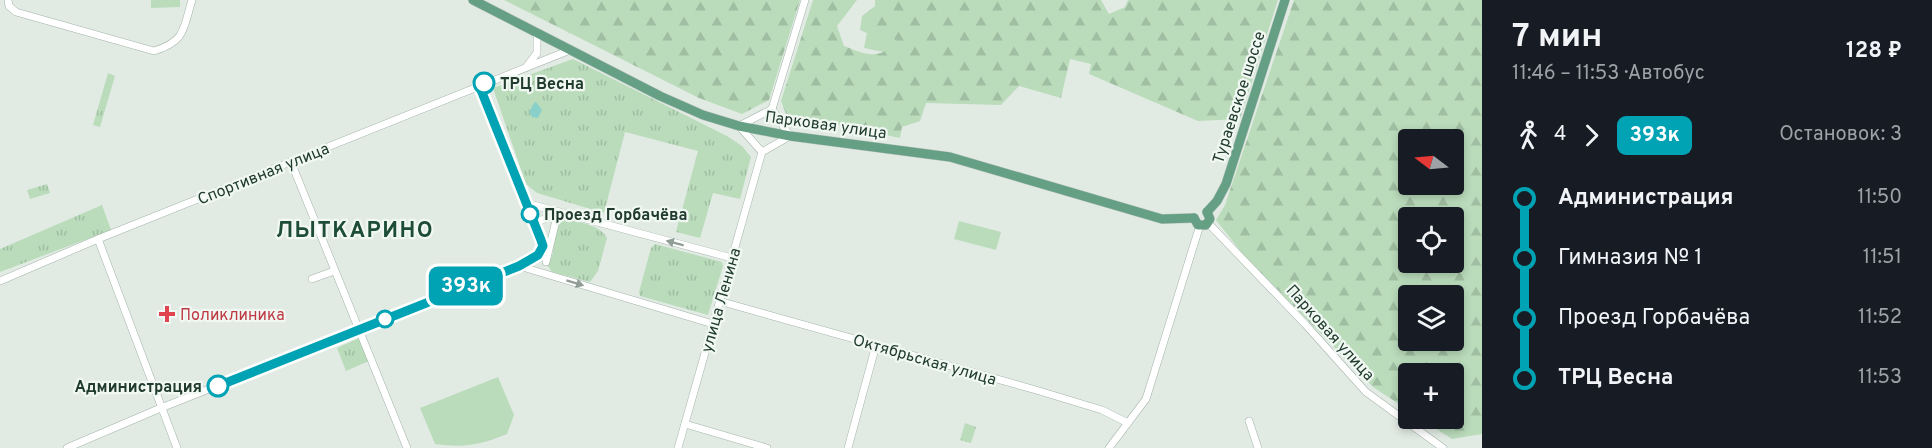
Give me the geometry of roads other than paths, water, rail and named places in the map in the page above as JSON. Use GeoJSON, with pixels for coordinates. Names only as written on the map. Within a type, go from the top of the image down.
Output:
{"type":"FeatureCollection","features":[{"type":"Feature","properties":{"kind":"main road","name":"Парковая улица"},"geometry":{"type":"LineString","coordinates":[[473,0],[697,113],[739,126],[790,136],[950,157],[1162,219],[1201,222]]}},
{"type":"Feature","properties":{"kind":"main road","name":"Тураевское шоссе"},"geometry":{"type":"LineString","coordinates":[[1207,212],[1217,201],[1226,184],[1285,0]]}},
{"type":"Feature","properties":{"kind":"main road"},"geometry":{"type":"LineString","coordinates":[[1198,211],[1207,212],[1210,219],[1201,222],[1198,211]]}},
{"type":"Feature","properties":{"kind":"street"},"geometry":{"type":"LineString","coordinates":[[8,0],[9,6],[16,12],[154,51],[170,46],[180,37],[192,0]]}},
{"type":"Feature","properties":{"kind":"street"},"geometry":{"type":"LineString","coordinates":[[772,109],[790,136],[762,152],[739,126],[772,109],[805,0]]}},
{"type":"Feature","properties":{"kind":"street"},"geometry":{"type":"LineString","coordinates":[[527,67],[537,53],[537,33]]}},
{"type":"Feature","properties":{"kind":"street","name":"Спортивная улица"},"geometry":{"type":"LineString","coordinates":[[0,281],[570,50]]}},
{"type":"Feature","properties":{"kind":"street"},"geometry":{"type":"LineString","coordinates":[[479,85],[542,243],[548,275]]}},
{"type":"Feature","properties":{"kind":"street","name":"улица Ленина"},"geometry":{"type":"LineString","coordinates":[[678,448],[762,152]]}},
{"type":"Feature","properties":{"kind":"street"},"geometry":{"type":"LineString","coordinates":[[291,162],[407,448]]}},
{"type":"Feature","properties":{"kind":"street"},"geometry":{"type":"LineString","coordinates":[[526,203],[732,258]]}},
{"type":"Feature","properties":{"kind":"street"},"geometry":{"type":"LineString","coordinates":[[534,224],[558,212]]}},
{"type":"Feature","properties":{"kind":"street"},"geometry":{"type":"LineString","coordinates":[[546,262],[558,212]]}},
{"type":"Feature","properties":{"kind":"street"},"geometry":{"type":"LineString","coordinates":[[1109,448],[1146,399],[1201,222]]}},
{"type":"Feature","properties":{"kind":"street","name":"Парковая улица"},"geometry":{"type":"LineString","coordinates":[[1201,222],[1305,324],[1366,392],[1443,448]]}},
{"type":"Feature","properties":{"kind":"street"},"geometry":{"type":"LineString","coordinates":[[98,240],[177,448]]}},
{"type":"Feature","properties":{"kind":"street"},"geometry":{"type":"LineString","coordinates":[[67,448],[519,266],[538,255],[542,243]]}},
{"type":"Feature","properties":{"kind":"street"},"geometry":{"type":"LineString","coordinates":[[519,266],[713,324]]}},
{"type":"Feature","properties":{"kind":"street"},"geometry":{"type":"LineString","coordinates":[[312,279],[334,271]]}},
{"type":"Feature","properties":{"kind":"street","name":"Октябрьская улица"},"geometry":{"type":"LineString","coordinates":[[719,301],[1102,410],[1128,423]]}},
{"type":"Feature","properties":{"kind":"street"},"geometry":{"type":"LineString","coordinates":[[848,448],[876,345]]}},
{"type":"Feature","properties":{"kind":"street"},"geometry":{"type":"LineString","coordinates":[[1249,420],[1258,448]]}},
{"type":"Feature","properties":{"kind":"street"},"geometry":{"type":"LineString","coordinates":[[685,424],[767,448]]}},
{"type":"Feature","properties":{"kind":"water"},"geometry":{"type":"Polygon","coordinates":[[[536,102],[542,110],[538,118],[532,117],[529,112],[536,102]]]}},
{"type":"Feature","properties":{"kind":"place","name":"ТРЦ Весна"},"geometry":{"type":"Point","coordinates":[484,83]}},
{"type":"Feature","properties":{"kind":"place","name":"Проезд Горбачёва"},"geometry":{"type":"Point","coordinates":[530,214]}},
{"type":"Feature","properties":{"kind":"place","name":"Поликлиника"},"geometry":{"type":"Point","coordinates":[167,314]}},
{"type":"Feature","properties":{"kind":"place","name":"Администрация"},"geometry":{"type":"Point","coordinates":[218,386]}},
{"type":"Feature","properties":{"kind":"district","name":"ЛЫТКАРИНО"},"geometry":{"type":"Point","coordinates":[355,229]}}]}
